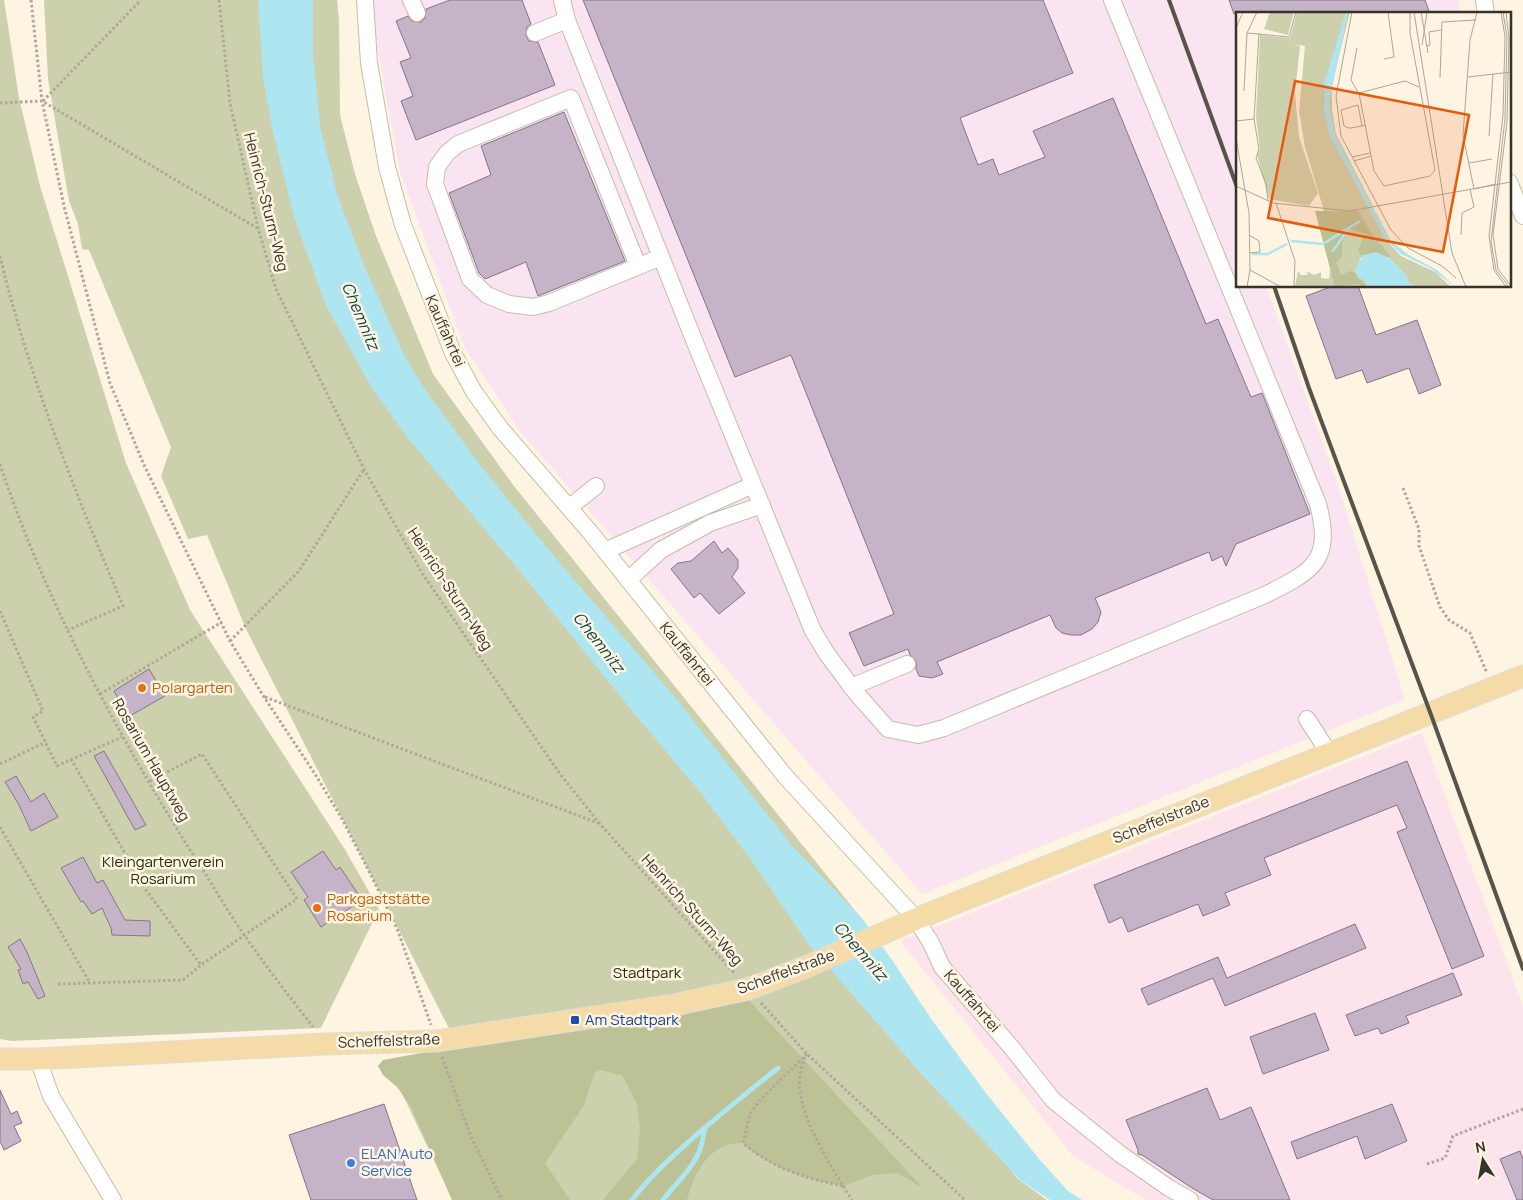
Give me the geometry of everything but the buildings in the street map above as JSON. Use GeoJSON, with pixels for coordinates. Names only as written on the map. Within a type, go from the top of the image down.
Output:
{"type":"FeatureCollection","features":[{"type":"Feature","properties":{"kind":"main road","name":"Scheffelstraße"},"geometry":{"type":"LineString","coordinates":[[0,1058],[38,1059],[325,1044],[437,1041],[674,1005],[748,989],[808,966],[916,919],[1523,676]]}},
{"type":"Feature","properties":{"kind":"street","name":"Kauffahrtei"},"geometry":{"type":"LineString","coordinates":[[365,0],[369,63],[387,167],[403,225],[452,353],[474,392],[500,428],[570,507],[785,776],[916,919],[942,967],[1012,1048],[1053,1100],[1120,1154],[1169,1188],[1190,1200]]}},
{"type":"Feature","properties":{"kind":"street"},"geometry":{"type":"LineString","coordinates":[[535,33],[560,7],[813,631],[851,687],[888,729],[918,734],[944,728],[1265,595],[1305,573],[1316,563],[1323,546],[1323,524],[1318,504],[1112,0]]}},
{"type":"Feature","properties":{"kind":"street"},"geometry":{"type":"LineString","coordinates":[[638,266],[571,98],[458,144],[447,152],[437,167],[435,184],[470,279],[487,296],[509,304],[533,307],[548,303],[661,257]]}},
{"type":"Feature","properties":{"kind":"street"},"geometry":{"type":"LineString","coordinates":[[603,177],[626,168]]}},
{"type":"Feature","properties":{"kind":"street"},"geometry":{"type":"LineString","coordinates":[[1510,184],[1523,216]]}},
{"type":"Feature","properties":{"kind":"street"},"geometry":{"type":"LineString","coordinates":[[605,551],[753,485]]}},
{"type":"Feature","properties":{"kind":"street"},"geometry":{"type":"LineString","coordinates":[[570,507],[596,486]]}},
{"type":"Feature","properties":{"kind":"street"},"geometry":{"type":"LineString","coordinates":[[628,580],[661,550],[710,522],[762,506]]}},
{"type":"Feature","properties":{"kind":"street"},"geometry":{"type":"LineString","coordinates":[[851,687],[906,664]]}},
{"type":"Feature","properties":{"kind":"street"},"geometry":{"type":"LineString","coordinates":[[1307,718],[1329,753]]}},
{"type":"Feature","properties":{"kind":"street"},"geometry":{"type":"LineString","coordinates":[[38,1059],[51,1096],[113,1200]]}},
{"type":"Feature","properties":{"kind":"path"},"geometry":{"type":"LineString","coordinates":[[31,0],[42,101],[64,206],[110,383],[144,466],[230,641],[328,795],[372,877],[398,931],[471,1137],[502,1200]]}},
{"type":"Feature","properties":{"kind":"path"},"geometry":{"type":"LineString","coordinates":[[42,101],[141,0]]}},
{"type":"Feature","properties":{"kind":"path","name":"Heinrich-Sturm-Weg"},"geometry":{"type":"LineString","coordinates":[[219,0],[230,103],[258,228],[276,289],[364,468],[422,573],[560,774],[600,824],[803,1050],[966,1200]]}},
{"type":"Feature","properties":{"kind":"path"},"geometry":{"type":"LineString","coordinates":[[0,103],[42,101],[258,228]]}},
{"type":"Feature","properties":{"kind":"path"},"geometry":{"type":"LineString","coordinates":[[0,256],[38,391],[81,507],[123,606],[68,630]]}},
{"type":"Feature","properties":{"kind":"path","name":"Rosarium Hauptweg"},"geometry":{"type":"LineString","coordinates":[[0,464],[16,512],[68,630],[122,737],[244,936],[325,1044]]}},
{"type":"Feature","properties":{"kind":"path"},"geometry":{"type":"LineString","coordinates":[[230,641],[298,571],[364,468]]}},
{"type":"Feature","properties":{"kind":"path"},"geometry":{"type":"LineString","coordinates":[[1403,488],[1419,529],[1419,546],[1438,602],[1449,620],[1470,633],[1493,688]]}},
{"type":"Feature","properties":{"kind":"path"},"geometry":{"type":"LineString","coordinates":[[0,611],[43,711],[34,717],[58,766],[122,737]]}},
{"type":"Feature","properties":{"kind":"path"},"geometry":{"type":"LineString","coordinates":[[100,694],[222,622]]}},
{"type":"Feature","properties":{"kind":"path"},"geometry":{"type":"LineString","coordinates":[[264,697],[600,824]]}},
{"type":"Feature","properties":{"kind":"path"},"geometry":{"type":"LineString","coordinates":[[0,764],[46,742]]}},
{"type":"Feature","properties":{"kind":"path"},"geometry":{"type":"LineString","coordinates":[[58,984],[183,980],[201,965],[297,899],[202,754],[148,782]]}},
{"type":"Feature","properties":{"kind":"path"},"geometry":{"type":"LineString","coordinates":[[71,759],[146,890],[201,965]]}},
{"type":"Feature","properties":{"kind":"path"},"geometry":{"type":"LineString","coordinates":[[0,827],[90,983]]}},
{"type":"Feature","properties":{"kind":"path"},"geometry":{"type":"LineString","coordinates":[[807,1054],[759,1101],[750,1114],[743,1143],[755,1154],[785,1170],[818,1181],[844,1186]]}},
{"type":"Feature","properties":{"kind":"path"},"geometry":{"type":"LineString","coordinates":[[807,1054],[800,1071],[800,1091],[815,1135],[852,1200]]}},
{"type":"Feature","properties":{"kind":"path"},"geometry":{"type":"LineString","coordinates":[[1427,1164],[1445,1158],[1453,1136],[1523,1109]]}},
{"type":"Feature","properties":{"kind":"shaded area"},"geometry":{"type":"Polygon","coordinates":[[[373,0],[1458,0],[1460,12],[1236,12],[1236,288],[1267,288],[1340,491],[1405,700],[922,894],[519,430],[465,348],[400,172],[373,25],[373,0]]]}},
{"type":"Feature","properties":{"kind":"shaded area"},"geometry":{"type":"Polygon","coordinates":[[[1422,733],[1523,1006],[1523,1200],[1146,1200],[1074,1157],[900,941],[1422,733]]]}},
{"type":"Feature","properties":{"kind":"green space","name":"Kleingartenverein Rosarium"},"geometry":{"type":"Polygon","coordinates":[[[0,0],[4,0],[19,98],[40,186],[126,463],[190,610],[344,848],[379,909],[321,1028],[12,1041],[0,1039],[0,0]]]}},
{"type":"Feature","properties":{"kind":"green space","name":"Stadtpark"},"geometry":{"type":"Polygon","coordinates":[[[44,0],[337,0],[340,115],[355,174],[376,236],[433,374],[514,486],[865,923],[848,961],[1018,1179],[1047,1200],[453,1200],[387,1062],[459,1048],[246,629],[207,535],[188,539],[161,476],[171,447],[89,250],[82,249],[78,224],[69,201],[48,79],[44,0]]]}},
{"type":"Feature","properties":{"kind":"green space"},"geometry":{"type":"Polygon","coordinates":[[[743,994],[923,1188],[898,1173],[872,1175],[844,1186],[818,1181],[785,1170],[755,1154],[743,1143],[729,1144],[711,1154],[696,1175],[687,1200],[603,1200],[637,1159],[640,1128],[637,1105],[622,1075],[599,1070],[595,1073],[583,1107],[545,1163],[570,1200],[452,1200],[411,1107],[397,1087],[383,1075],[378,1066],[383,1060],[743,994]]]}},
{"type":"Feature","properties":{"kind":"water","name":"Chemnitz"},"geometry":{"type":"Polygon","coordinates":[[[258,0],[313,0],[313,55],[320,126],[338,197],[363,263],[405,357],[426,391],[481,466],[553,555],[674,696],[793,847],[861,917],[932,1020],[989,1097],[1040,1160],[1068,1191],[1082,1200],[1050,1200],[1020,1180],[925,1078],[809,945],[751,860],[700,792],[518,569],[407,437],[372,388],[326,306],[294,217],[273,132],[263,78],[258,0]]]}},
{"type":"Feature","properties":{"kind":"waterway"},"geometry":{"type":"LineString","coordinates":[[632,1200],[669,1159],[778,1068]]}},
{"type":"Feature","properties":{"kind":"waterway"},"geometry":{"type":"LineString","coordinates":[[663,1200],[696,1159],[705,1129]]}},
{"type":"Feature","properties":{"kind":"railway"},"geometry":{"type":"LineString","coordinates":[[1169,0],[1236,184]]}},
{"type":"Feature","properties":{"kind":"railway"},"geometry":{"type":"LineString","coordinates":[[1275,288],[1309,388],[1430,712],[1523,969]]}},
{"type":"Feature","properties":{"kind":"place","name":"Polargarten"},"geometry":{"type":"Point","coordinates":[142,688]}},
{"type":"Feature","properties":{"kind":"place","name":"Parkgaststätte Rosarium"},"geometry":{"type":"Point","coordinates":[317,908]}},
{"type":"Feature","properties":{"kind":"place","name":"Am Stadtpark"},"geometry":{"type":"Point","coordinates":[575,1020]}},
{"type":"Feature","properties":{"kind":"place","name":"ELAN Auto Service"},"geometry":{"type":"Point","coordinates":[351,1163]}}]}
